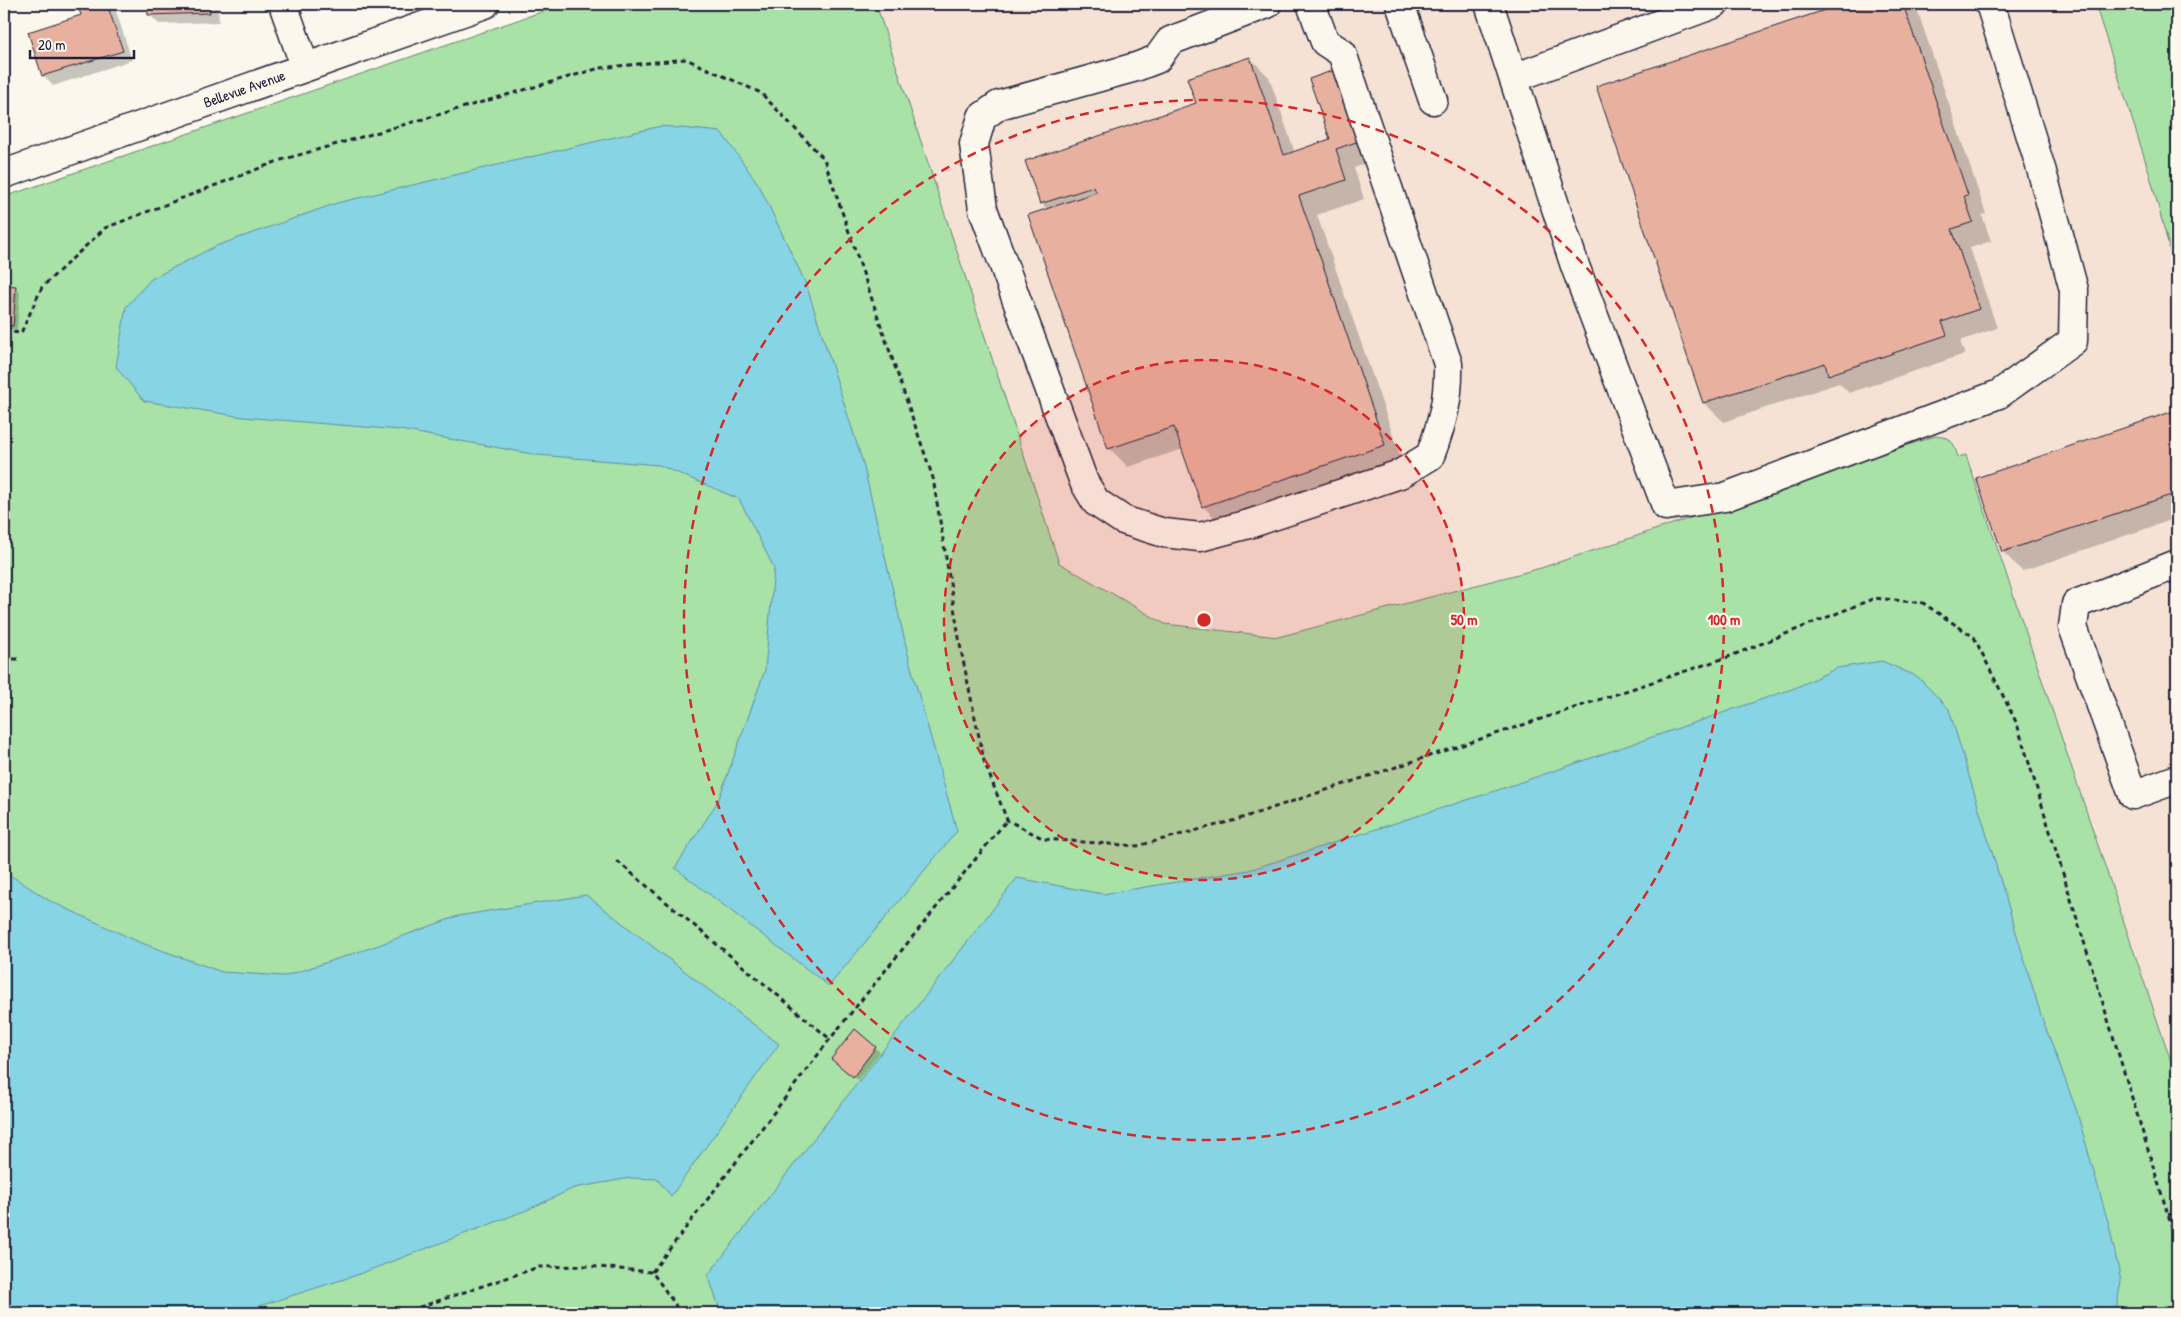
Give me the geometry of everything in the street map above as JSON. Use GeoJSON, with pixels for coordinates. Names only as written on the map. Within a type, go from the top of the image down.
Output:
{"type":"FeatureCollection","features":[{"type":"Feature","properties":{"kind":"street"},"geometry":{"type":"LineString","coordinates":[[284,4],[305,67]]}},
{"type":"Feature","properties":{"kind":"street","name":"Bellevue Avenue"},"geometry":{"type":"LineString","coordinates":[[4,174],[485,4]]}},
{"type":"Feature","properties":{"kind":"street"},"geometry":{"type":"LineString","coordinates":[[1267,4],[1170,41],[1157,59],[1143,65],[1000,105],[982,117],[974,144],[983,210],[1084,482],[1096,502],[1123,520],[1164,533],[1200,537],[1249,524],[1400,474],[1430,456],[1443,421],[1448,391],[1448,364],[1342,53],[1325,42],[1311,4]]}},
{"type":"Feature","properties":{"kind":"street"},"geometry":{"type":"LineString","coordinates":[[1400,4],[1433,100]]}},
{"type":"Feature","properties":{"kind":"street"},"geometry":{"type":"LineString","coordinates":[[1489,4],[1576,266],[1666,506],[1725,497],[1999,394],[2073,341],[2074,290],[2042,172],[1991,7]]}},
{"type":"Feature","properties":{"kind":"street"},"geometry":{"type":"LineString","coordinates":[[1514,78],[1714,4]]}},
{"type":"Feature","properties":{"kind":"street"},"geometry":{"type":"LineString","coordinates":[[2177,564],[2076,604],[2074,627],[2133,794],[2177,778]]}},
{"type":"Feature","properties":{"kind":"path"},"geometry":{"type":"LineString","coordinates":[[4,659],[20,659]]}},
{"type":"Feature","properties":{"kind":"path"},"geometry":{"type":"LineString","coordinates":[[652,1272],[830,1039],[1007,820]]}},
{"type":"Feature","properties":{"kind":"path"},"geometry":{"type":"LineString","coordinates":[[617,861],[830,1039]]}},
{"type":"Feature","properties":{"kind":"path"},"geometry":{"type":"LineString","coordinates":[[2168,1215],[2177,1212]]}},
{"type":"Feature","properties":{"kind":"path"},"geometry":{"type":"LineString","coordinates":[[402,1313],[539,1267],[587,1266],[652,1272],[675,1304],[678,1313]]}},
{"type":"Feature","properties":{"kind":"shaded area"},"geometry":{"type":"Polygon","coordinates":[[[876,4],[2095,4],[2149,172],[2177,277],[2177,1079],[1967,455],[1958,457],[1954,445],[1940,435],[1935,436],[1541,568],[1278,637],[1165,624],[1059,563],[876,4]]]}},
{"type":"Feature","properties":{"kind":"green space"},"geometry":{"type":"Polygon","coordinates":[[[564,4],[876,4],[1059,563],[1165,624],[1278,637],[1541,568],[1935,436],[1948,438],[1954,445],[1958,457],[1966,455],[2177,1079],[2177,1313],[4,1313],[4,197],[564,4]]]}},
{"type":"Feature","properties":{"kind":"green space"},"geometry":{"type":"Polygon","coordinates":[[[2095,4],[2177,4],[2177,277],[2149,172],[2095,4]]]}},
{"type":"Feature","properties":{"kind":"water"},"geometry":{"type":"Polygon","coordinates":[[[661,126],[721,132],[759,185],[806,284],[863,463],[911,667],[957,831],[829,986],[675,868],[718,801],[765,670],[774,568],[739,499],[659,465],[538,455],[400,430],[243,417],[144,401],[116,367],[126,307],[151,279],[216,246],[337,203],[661,126]]]}},
{"type":"Feature","properties":{"kind":"water"},"geometry":{"type":"Polygon","coordinates":[[[1882,661],[1918,677],[1949,709],[2041,1015],[2076,1109],[2109,1225],[2121,1281],[2116,1310],[2109,1313],[721,1313],[708,1275],[1017,878],[1103,894],[1249,870],[1498,790],[1795,688],[1837,668],[1882,661]]]}},
{"type":"Feature","properties":{"kind":"water"},"geometry":{"type":"Polygon","coordinates":[[[4,871],[50,901],[139,942],[222,972],[285,976],[458,916],[586,895],[779,1044],[671,1196],[657,1179],[630,1178],[574,1188],[527,1210],[354,1276],[237,1313],[4,1313],[4,871]]]}},
{"type":"Feature","properties":{"kind":"building"},"geometry":{"type":"Polygon","coordinates":[[[77,4],[107,4],[123,51],[42,76],[28,32],[81,15],[77,4]]]}},
{"type":"Feature","properties":{"kind":"building"},"geometry":{"type":"Polygon","coordinates":[[[147,4],[209,4],[210,13],[148,15],[147,4]]]}},
{"type":"Feature","properties":{"kind":"building"},"geometry":{"type":"Polygon","coordinates":[[[1843,4],[1903,4],[1968,195],[1964,196],[1973,222],[1952,229],[1979,309],[1942,322],[1947,335],[1828,375],[1825,363],[1703,403],[1596,86],[1843,4]]]}},
{"type":"Feature","properties":{"kind":"building"},"geometry":{"type":"Polygon","coordinates":[[[1250,57],[1284,155],[1330,139],[1309,79],[1340,68],[1365,139],[1336,149],[1346,180],[1299,196],[1385,445],[1202,507],[1174,427],[1108,449],[1028,215],[1097,192],[1093,187],[1040,204],[1025,161],[1196,103],[1187,78],[1250,57]]]}},
{"type":"Feature","properties":{"kind":"building"},"geometry":{"type":"Polygon","coordinates":[[[4,285],[16,286],[13,326],[4,325],[4,285]]]}},
{"type":"Feature","properties":{"kind":"building"},"geometry":{"type":"Polygon","coordinates":[[[2177,410],[2177,493],[2002,552],[1976,478],[2177,410]]]}},
{"type":"Feature","properties":{"kind":"building"},"geometry":{"type":"Polygon","coordinates":[[[855,1029],[876,1047],[853,1077],[831,1059],[855,1029]]]}}]}
